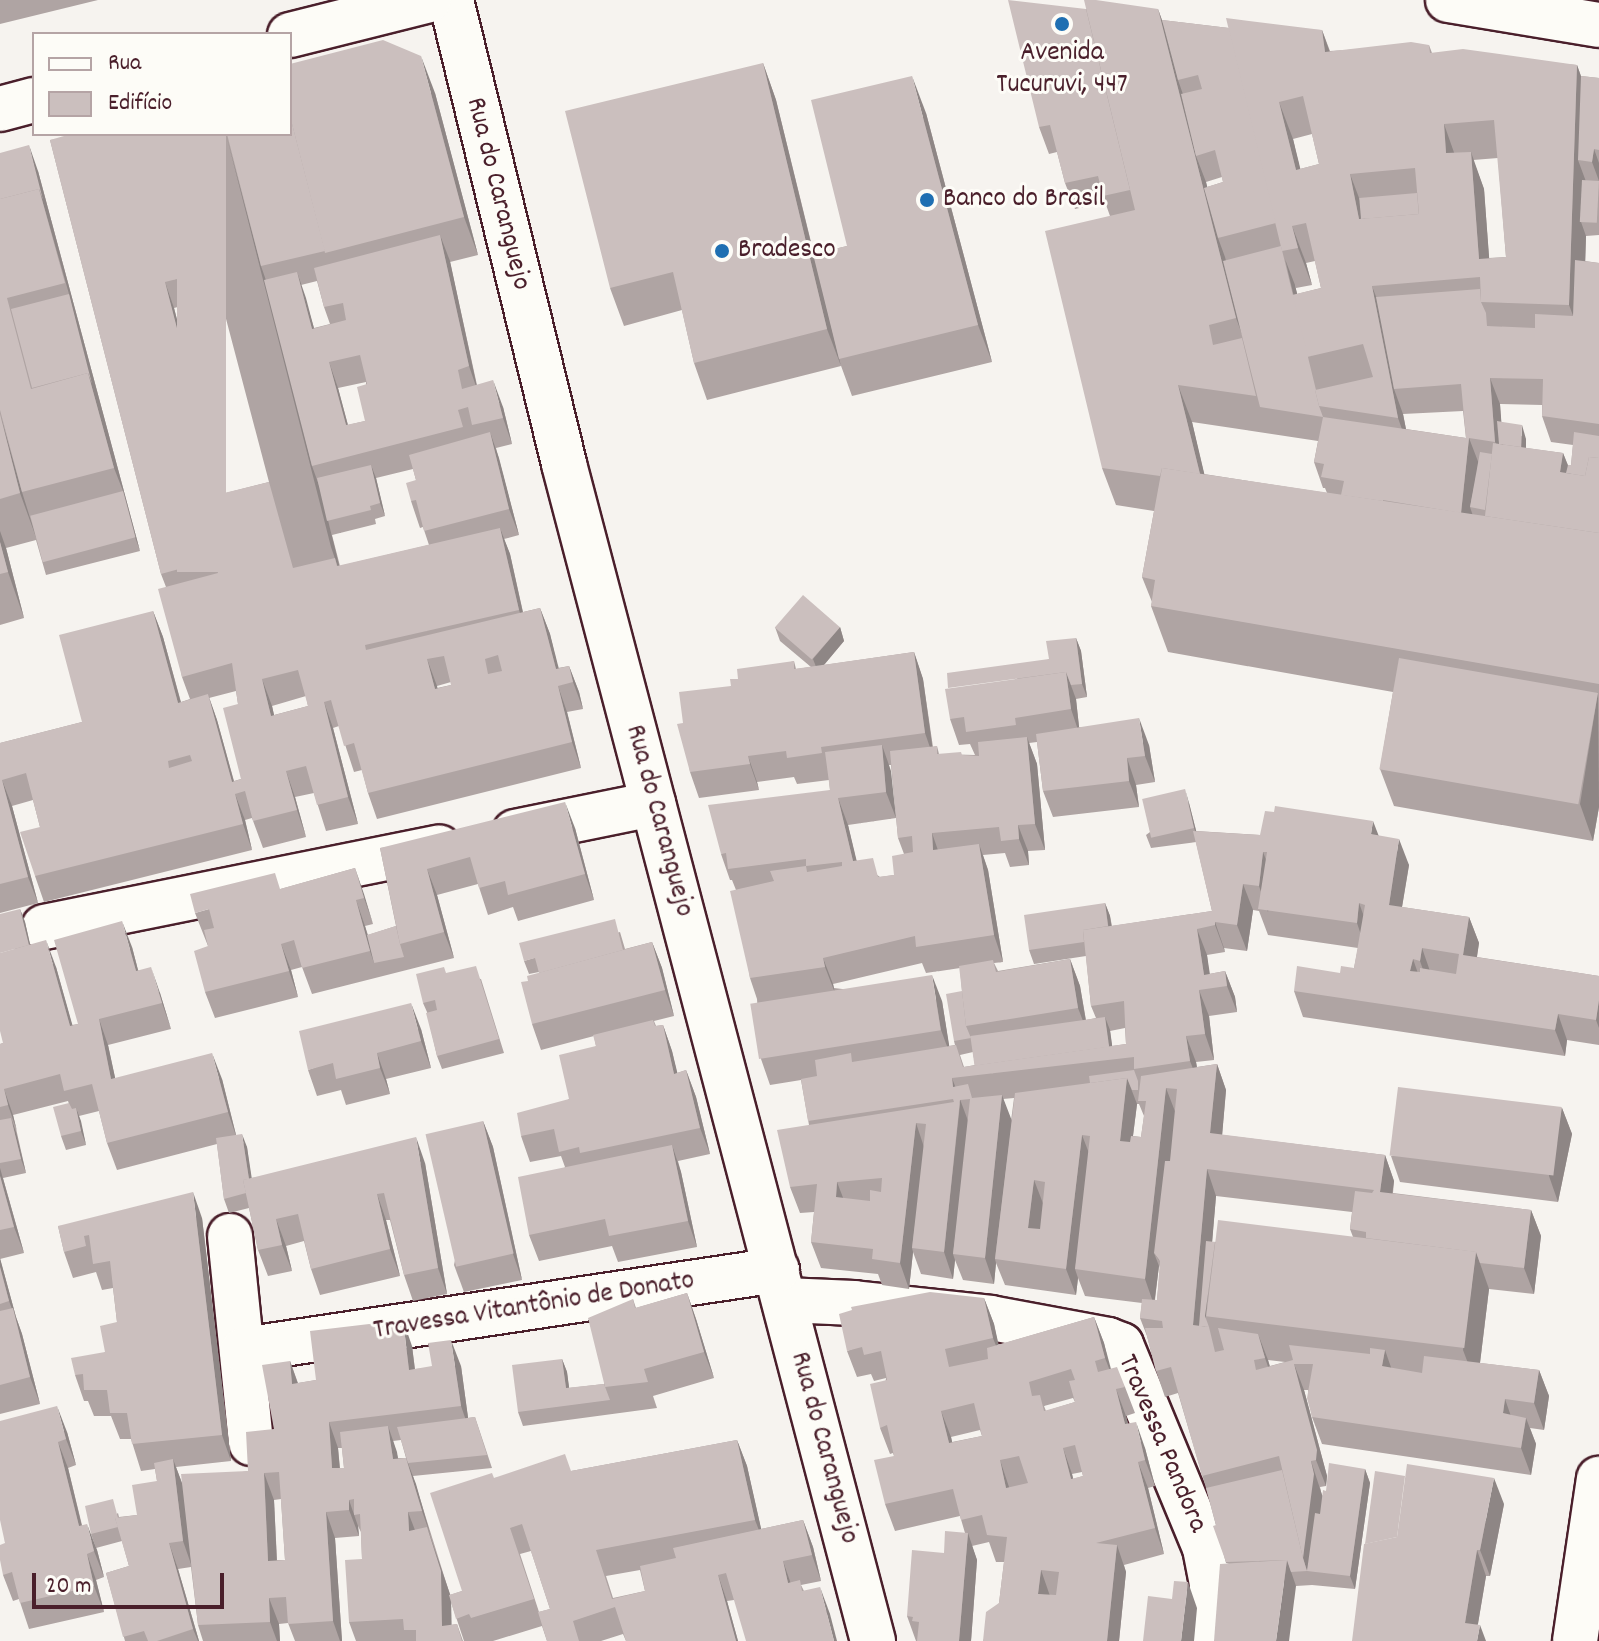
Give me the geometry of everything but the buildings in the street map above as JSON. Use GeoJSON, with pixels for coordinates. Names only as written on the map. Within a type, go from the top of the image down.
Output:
{"type":"FeatureCollection","features":[{"type":"Feature","properties":{"kind":"street"},"geometry":{"type":"LineString","coordinates":[[292,34],[429,0]]}},
{"type":"Feature","properties":{"kind":"street","name":"Rua do Caranguejo"},"geometry":{"type":"LineString","coordinates":[[451,0],[564,464],[873,1641]]}},
{"type":"Feature","properties":{"kind":"street"},"geometry":{"type":"LineString","coordinates":[[1448,0],[1599,25]]}},
{"type":"Feature","properties":{"kind":"street"},"geometry":{"type":"LineString","coordinates":[[0,109],[32,101]]}},
{"type":"Feature","properties":{"kind":"street"},"geometry":{"type":"LineString","coordinates":[[44,927],[653,804]]}},
{"type":"Feature","properties":{"kind":"street"},"geometry":{"type":"LineString","coordinates":[[230,1236],[251,1443]]}},
{"type":"Feature","properties":{"kind":"street","name":"Travessa Vitantônio de Donato"},"geometry":{"type":"LineString","coordinates":[[243,1350],[780,1285]]}},
{"type":"Feature","properties":{"kind":"street","name":"Travessa Pandora"},"geometry":{"type":"LineString","coordinates":[[780,1285],[854,1303],[991,1318],[1121,1345],[1205,1548],[1212,1583],[1210,1641]]}},
{"type":"Feature","properties":{"kind":"street"},"geometry":{"type":"LineString","coordinates":[[1575,1641],[1599,1479]]}},
{"type":"Feature","properties":{"kind":"place","name":"Avenida Tucuruvi, 447"},"geometry":{"type":"Point","coordinates":[1062,24]}},
{"type":"Feature","properties":{"kind":"place","name":"Banco do Brasil"},"geometry":{"type":"Point","coordinates":[927,200]}},
{"type":"Feature","properties":{"kind":"place","name":"Bradesco"},"geometry":{"type":"Point","coordinates":[722,251]}}]}
